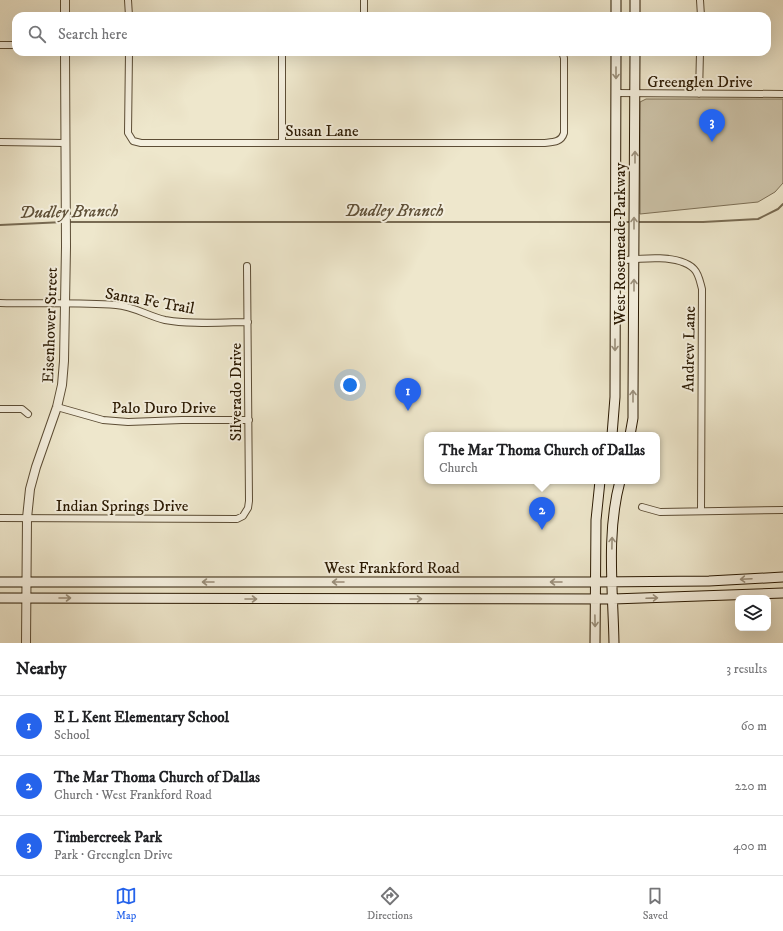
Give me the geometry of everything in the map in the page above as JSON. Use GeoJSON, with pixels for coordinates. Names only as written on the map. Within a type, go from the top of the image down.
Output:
{"type":"FeatureCollection","features":[{"type":"Feature","properties":{"kind":"main road"},"geometry":{"type":"LineString","coordinates":[[616,0],[616,12]]}},
{"type":"Feature","properties":{"kind":"main road"},"geometry":{"type":"LineString","coordinates":[[635,0],[635,12]]}},
{"type":"Feature","properties":{"kind":"main road","name":"West Rosemeade Parkway"},"geometry":{"type":"LineString","coordinates":[[612,432],[615,397],[616,56]]}},
{"type":"Feature","properties":{"kind":"main road","name":"West Rosemeade Parkway"},"geometry":{"type":"LineString","coordinates":[[631,432],[633,418],[635,56]]}},
{"type":"Feature","properties":{"kind":"main road"},"geometry":{"type":"LineString","coordinates":[[595,643],[596,520],[600,484]]}},
{"type":"Feature","properties":{"kind":"main road"},"geometry":{"type":"LineString","coordinates":[[614,643],[612,526],[615,501],[619,484]]}},
{"type":"Feature","properties":{"kind":"main road","name":"West Frankford Road"},"geometry":{"type":"LineString","coordinates":[[0,582],[613,582],[709,581],[783,577]]}},
{"type":"Feature","properties":{"kind":"main road","name":"West Frankford Road"},"geometry":{"type":"LineString","coordinates":[[0,598],[377,600],[613,599],[783,593]]}},
{"type":"Feature","properties":{"kind":"street"},"geometry":{"type":"LineString","coordinates":[[65,0],[65,12]]}},
{"type":"Feature","properties":{"kind":"street"},"geometry":{"type":"LineString","coordinates":[[128,0],[129,12]]}},
{"type":"Feature","properties":{"kind":"street"},"geometry":{"type":"LineString","coordinates":[[364,0],[364,12]]}},
{"type":"Feature","properties":{"kind":"street"},"geometry":{"type":"LineString","coordinates":[[700,0],[701,12]]}},
{"type":"Feature","properties":{"kind":"street"},"geometry":{"type":"LineString","coordinates":[[0,45],[12,45]]}},
{"type":"Feature","properties":{"kind":"street","name":"Eisenhower Street"},"geometry":{"type":"LineString","coordinates":[[26,643],[27,518],[30,489],[57,407],[62,385],[64,361],[66,247],[65,56]]}},
{"type":"Feature","properties":{"kind":"street","name":"Susan Lane"},"geometry":{"type":"LineString","coordinates":[[129,56],[128,133],[133,141],[141,143],[553,142],[560,140],[564,133],[563,56]]}},
{"type":"Feature","properties":{"kind":"street"},"geometry":{"type":"LineString","coordinates":[[282,56],[282,143]]}},
{"type":"Feature","properties":{"kind":"street"},"geometry":{"type":"LineString","coordinates":[[699,94],[700,56]]}},
{"type":"Feature","properties":{"kind":"street","name":"Greenglen Drive"},"geometry":{"type":"LineString","coordinates":[[616,93],[783,94]]}},
{"type":"Feature","properties":{"kind":"street"},"geometry":{"type":"LineString","coordinates":[[0,142],[65,143]]}},
{"type":"Feature","properties":{"kind":"street","name":"Andrew Lane"},"geometry":{"type":"LineString","coordinates":[[616,261],[634,259],[669,259],[682,261],[694,269],[698,276],[702,289],[701,511]]}},
{"type":"Feature","properties":{"kind":"street","name":"Silverado Drive"},"geometry":{"type":"LineString","coordinates":[[243,516],[248,508],[249,501],[247,266]]}},
{"type":"Feature","properties":{"kind":"street","name":"Santa Fe Trail"},"geometry":{"type":"LineString","coordinates":[[0,303],[65,303],[126,306],[166,320],[248,322]]}},
{"type":"Feature","properties":{"kind":"street","name":"Palo Duro Drive"},"geometry":{"type":"LineString","coordinates":[[57,407],[103,420],[128,422],[249,420]]}},
{"type":"Feature","properties":{"kind":"street"},"geometry":{"type":"LineString","coordinates":[[0,409],[22,410],[28,414]]}},
{"type":"Feature","properties":{"kind":"street"},"geometry":{"type":"LineString","coordinates":[[642,507],[660,512],[783,510]]}},
{"type":"Feature","properties":{"kind":"street","name":"Indian Springs Drive"},"geometry":{"type":"LineString","coordinates":[[0,518],[237,519],[243,516]]}},
{"type":"Feature","properties":{"kind":"shaded area"},"geometry":{"type":"Polygon","coordinates":[[[646,99],[783,99],[783,183],[775,192],[758,202],[640,214],[640,102],[646,99]]]}},
{"type":"Feature","properties":{"kind":"waterway","name":"Dudley Branch"},"geometry":{"type":"LineString","coordinates":[[637,222],[703,222],[758,219],[778,209],[783,204]]}},
{"type":"Feature","properties":{"kind":"waterway","name":"Dudley Branch"},"geometry":{"type":"LineString","coordinates":[[0,225],[64,222]]}},
{"type":"Feature","properties":{"kind":"waterway","name":"Dudley Branch"},"geometry":{"type":"LineString","coordinates":[[69,222],[612,222]]}},
{"type":"Feature","properties":{"kind":"waterway","name":"Dudley Branch"},"geometry":{"type":"LineString","coordinates":[[619,222],[630,222]]}},
{"type":"Feature","properties":{"kind":"place","name":"Timbercreek Park"},"geometry":{"type":"Point","coordinates":[712,142]}},
{"type":"Feature","properties":{"kind":"place","name":"E L Kent Elementary School"},"geometry":{"type":"Point","coordinates":[408,411]}},
{"type":"Feature","properties":{"kind":"place","name":"The Mar Thoma Church of Dallas"},"geometry":{"type":"Point","coordinates":[542,530]}}]}
